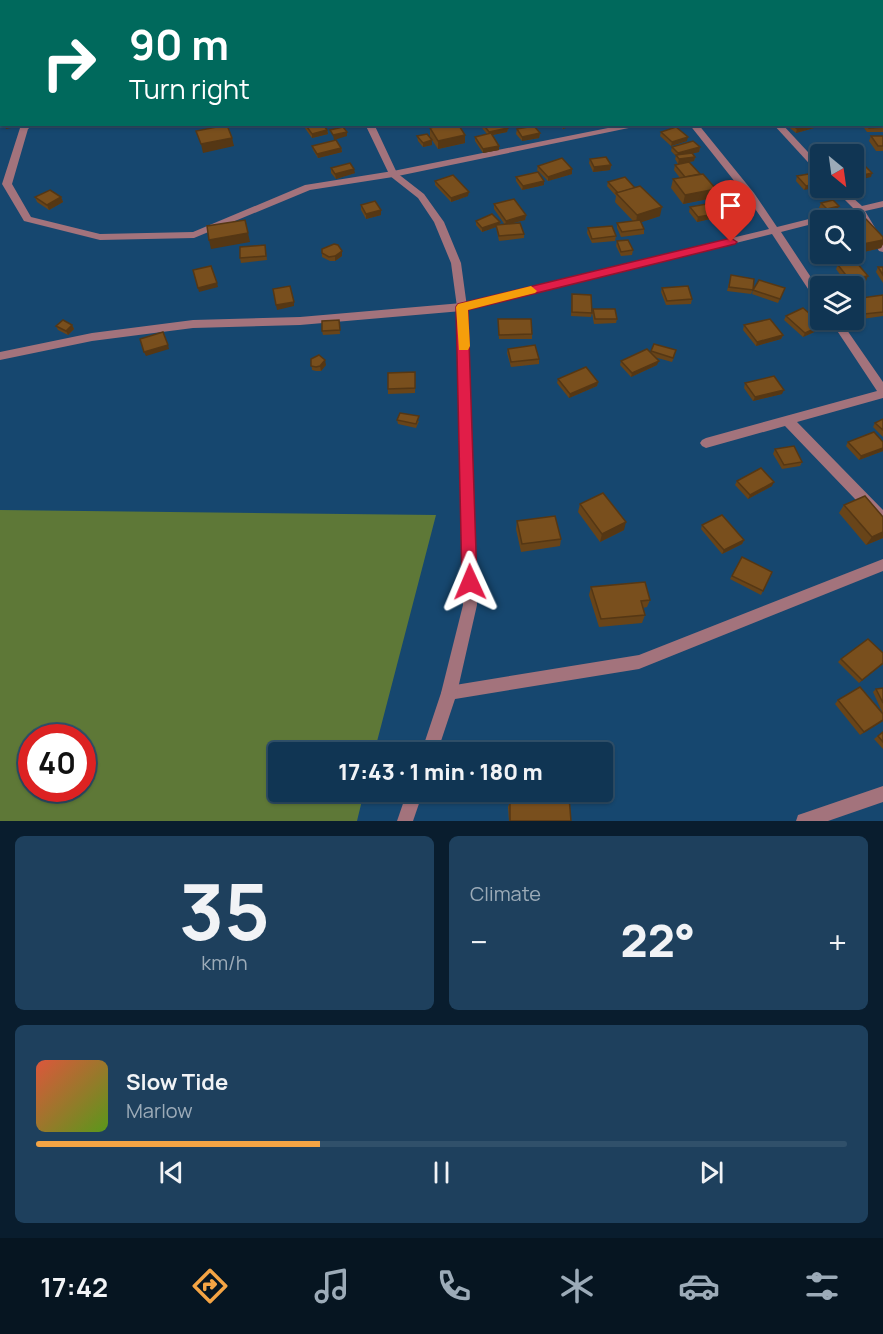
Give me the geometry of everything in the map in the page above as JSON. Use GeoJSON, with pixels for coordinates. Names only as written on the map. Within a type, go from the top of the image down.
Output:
{"type":"FeatureCollection","features":[{"type":"Feature","properties":{"kind":"street"},"geometry":{"type":"LineString","coordinates":[[27,126],[24,128],[7,184],[27,219],[100,237],[194,236],[308,188],[393,174],[634,126]]}},
{"type":"Feature","properties":{"kind":"street"},"geometry":{"type":"LineString","coordinates":[[370,126],[393,174],[421,196],[439,222],[456,263],[462,307],[470,604],[449,693],[433,742]]}},
{"type":"Feature","properties":{"kind":"street"},"geometry":{"type":"LineString","coordinates":[[695,126],[751,195],[810,283]]}},
{"type":"Feature","properties":{"kind":"street"},"geometry":{"type":"LineString","coordinates":[[779,126],[810,159]]}},
{"type":"Feature","properties":{"kind":"street"},"geometry":{"type":"LineString","coordinates":[[847,198],[859,209],[883,249]]}},
{"type":"Feature","properties":{"kind":"street"},"geometry":{"type":"LineString","coordinates":[[0,356],[92,337],[194,324],[300,321],[462,307],[883,204]]}},
{"type":"Feature","properties":{"kind":"street"},"geometry":{"type":"LineString","coordinates":[[706,443],[883,392],[842,330]]}},
{"type":"Feature","properties":{"kind":"street"},"geometry":{"type":"LineString","coordinates":[[788,421],[883,519]]}},
{"type":"Feature","properties":{"kind":"street"},"geometry":{"type":"LineString","coordinates":[[449,693],[639,663],[883,565]]}},
{"type":"Feature","properties":{"kind":"street"},"geometry":{"type":"LineString","coordinates":[[804,821],[883,794]]}},
{"type":"Feature","properties":{"kind":"street"},"geometry":{"type":"LineString","coordinates":[[405,821],[412,802]]}},
{"type":"Feature","properties":{"kind":"green space"},"geometry":{"type":"Polygon","coordinates":[[[0,510],[436,515],[377,742],[268,742],[268,802],[362,802],[357,821],[0,821],[0,510]]]}},
{"type":"Feature","properties":{"kind":"building"},"geometry":{"type":"Polygon","coordinates":[[[227,126],[232,138],[201,144],[196,131],[227,126]]]}},
{"type":"Feature","properties":{"kind":"building"},"geometry":{"type":"Polygon","coordinates":[[[306,126],[324,126],[327,130],[312,134],[306,126]]]}},
{"type":"Feature","properties":{"kind":"building"},"geometry":{"type":"Polygon","coordinates":[[[459,126],[465,135],[438,141],[430,128],[459,126]]]}},
{"type":"Feature","properties":{"kind":"building"},"geometry":{"type":"Polygon","coordinates":[[[484,126],[506,126],[508,128],[489,132],[484,126]]]}},
{"type":"Feature","properties":{"kind":"building"},"geometry":{"type":"Polygon","coordinates":[[[534,126],[540,133],[522,137],[517,129],[534,126]]]}},
{"type":"Feature","properties":{"kind":"building"},"geometry":{"type":"Polygon","coordinates":[[[343,127],[347,132],[333,135],[330,130],[343,127]]]}},
{"type":"Feature","properties":{"kind":"building"},"geometry":{"type":"Polygon","coordinates":[[[676,127],[688,137],[672,142],[661,132],[676,127]]]}},
{"type":"Feature","properties":{"kind":"building"},"geometry":{"type":"Polygon","coordinates":[[[491,133],[499,146],[483,149],[475,137],[491,133]]]}},
{"type":"Feature","properties":{"kind":"building"},"geometry":{"type":"Polygon","coordinates":[[[427,134],[432,140],[423,143],[417,136],[427,134]]]}},
{"type":"Feature","properties":{"kind":"building"},"geometry":{"type":"Polygon","coordinates":[[[871,136],[883,136],[883,146],[878,146],[871,136]]]}},
{"type":"Feature","properties":{"kind":"building"},"geometry":{"type":"Polygon","coordinates":[[[336,140],[341,148],[317,154],[312,146],[336,140]]]}},
{"type":"Feature","properties":{"kind":"building"},"geometry":{"type":"Polygon","coordinates":[[[693,141],[700,147],[678,153],[672,147],[693,141]]]}},
{"type":"Feature","properties":{"kind":"building"},"geometry":{"type":"Polygon","coordinates":[[[692,153],[695,157],[679,159],[676,155],[692,153]]]}},
{"type":"Feature","properties":{"kind":"building"},"geometry":{"type":"Polygon","coordinates":[[[606,157],[611,165],[594,167],[590,159],[606,157]]]}},
{"type":"Feature","properties":{"kind":"building"},"geometry":{"type":"Polygon","coordinates":[[[562,158],[572,169],[548,177],[538,166],[562,158]]]}},
{"type":"Feature","properties":{"kind":"building"},"geometry":{"type":"Polygon","coordinates":[[[689,162],[700,174],[685,177],[675,165],[689,162]]]}},
{"type":"Feature","properties":{"kind":"building"},"geometry":{"type":"Polygon","coordinates":[[[350,163],[354,169],[335,174],[331,168],[350,163]]]}},
{"type":"Feature","properties":{"kind":"building"},"geometry":{"type":"Polygon","coordinates":[[[864,165],[872,173],[864,175],[864,165]]]}},
{"type":"Feature","properties":{"kind":"building"},"geometry":{"type":"Polygon","coordinates":[[[538,172],[544,181],[523,186],[516,177],[538,172]]]}},
{"type":"Feature","properties":{"kind":"building"},"geometry":{"type":"Polygon","coordinates":[[[703,174],[716,189],[685,195],[673,179],[703,174]]]}},
{"type":"Feature","properties":{"kind":"building"},"geometry":{"type":"Polygon","coordinates":[[[810,174],[810,185],[806,186],[797,176],[810,174]]]}},
{"type":"Feature","properties":{"kind":"building"},"geometry":{"type":"Polygon","coordinates":[[[453,175],[469,192],[451,198],[435,181],[453,175]]]}},
{"type":"Feature","properties":{"kind":"building"},"geometry":{"type":"Polygon","coordinates":[[[625,177],[635,188],[618,193],[608,182],[625,177]]]}},
{"type":"Feature","properties":{"kind":"building"},"geometry":{"type":"Polygon","coordinates":[[[640,186],[662,207],[637,215],[616,193],[640,186]]]}},
{"type":"Feature","properties":{"kind":"building"},"geometry":{"type":"Polygon","coordinates":[[[50,190],[61,197],[47,205],[35,197],[50,190]]]}},
{"type":"Feature","properties":{"kind":"building"},"geometry":{"type":"Polygon","coordinates":[[[514,199],[526,215],[506,221],[494,204],[514,199]]]}},
{"type":"Feature","properties":{"kind":"building"},"geometry":{"type":"Polygon","coordinates":[[[833,200],[839,206],[827,209],[821,203],[833,200]]]}},
{"type":"Feature","properties":{"kind":"building"},"geometry":{"type":"Polygon","coordinates":[[[375,201],[381,210],[366,214],[361,205],[375,201]]]}},
{"type":"Feature","properties":{"kind":"building"},"geometry":{"type":"Polygon","coordinates":[[[712,203],[720,213],[698,217],[690,207],[712,203]]]}},
{"type":"Feature","properties":{"kind":"building"},"geometry":{"type":"Polygon","coordinates":[[[492,214],[500,222],[482,228],[476,221],[492,214]]]}},
{"type":"Feature","properties":{"kind":"building"},"geometry":{"type":"Polygon","coordinates":[[[864,219],[883,237],[883,240],[864,244],[864,219]]]}},
{"type":"Feature","properties":{"kind":"building"},"geometry":{"type":"Polygon","coordinates":[[[245,220],[248,233],[209,240],[207,226],[245,220]]]}},
{"type":"Feature","properties":{"kind":"building"},"geometry":{"type":"Polygon","coordinates":[[[640,220],[644,229],[622,232],[617,223],[640,220]]]}},
{"type":"Feature","properties":{"kind":"building"},"geometry":{"type":"Polygon","coordinates":[[[520,223],[524,234],[499,236],[496,225],[520,223]]]}},
{"type":"Feature","properties":{"kind":"building"},"geometry":{"type":"Polygon","coordinates":[[[612,226],[616,236],[592,239],[588,228],[612,226]]]}},
{"type":"Feature","properties":{"kind":"building"},"geometry":{"type":"Polygon","coordinates":[[[628,240],[633,250],[621,252],[617,241],[628,240]]]}},
{"type":"Feature","properties":{"kind":"building"},"geometry":{"type":"Polygon","coordinates":[[[334,244],[338,245],[342,251],[329,257],[322,253],[322,249],[334,244]]]}},
{"type":"Feature","properties":{"kind":"building"},"geometry":{"type":"Polygon","coordinates":[[[265,245],[266,256],[240,258],[240,247],[265,245]]]}},
{"type":"Feature","properties":{"kind":"building"},"geometry":{"type":"Polygon","coordinates":[[[858,264],[868,276],[847,276],[838,265],[858,264]]]}},
{"type":"Feature","properties":{"kind":"building"},"geometry":{"type":"Polygon","coordinates":[[[211,266],[217,283],[198,288],[193,270],[211,266]]]}},
{"type":"Feature","properties":{"kind":"building"},"geometry":{"type":"Polygon","coordinates":[[[731,275],[754,279],[753,290],[729,287],[731,275]]]}},
{"type":"Feature","properties":{"kind":"building"},"geometry":{"type":"Polygon","coordinates":[[[759,280],[785,288],[780,299],[753,290],[759,280]]]}},
{"type":"Feature","properties":{"kind":"building"},"geometry":{"type":"Polygon","coordinates":[[[290,286],[294,302],[276,305],[273,289],[290,286]]]}},
{"type":"Feature","properties":{"kind":"building"},"geometry":{"type":"Polygon","coordinates":[[[688,286],[692,299],[667,301],[662,288],[688,286]]]}},
{"type":"Feature","properties":{"kind":"building"},"geometry":{"type":"Polygon","coordinates":[[[572,294],[591,295],[592,313],[572,312],[572,294]]]}},
{"type":"Feature","properties":{"kind":"building"},"geometry":{"type":"Polygon","coordinates":[[[883,295],[883,312],[864,314],[864,298],[883,295]]]}},
{"type":"Feature","properties":{"kind":"building"},"geometry":{"type":"Polygon","coordinates":[[[803,308],[810,314],[812,330],[805,333],[786,316],[803,308]]]}},
{"type":"Feature","properties":{"kind":"building"},"geometry":{"type":"Polygon","coordinates":[[[593,309],[615,309],[617,319],[595,319],[593,309]]]}},
{"type":"Feature","properties":{"kind":"building"},"geometry":{"type":"Polygon","coordinates":[[[498,319],[531,319],[532,334],[499,335],[498,319]]]}},
{"type":"Feature","properties":{"kind":"building"},"geometry":{"type":"Polygon","coordinates":[[[770,319],[783,335],[757,342],[744,325],[770,319]]]}},
{"type":"Feature","properties":{"kind":"building"},"geometry":{"type":"Polygon","coordinates":[[[63,320],[72,325],[66,331],[56,326],[63,320]]]}},
{"type":"Feature","properties":{"kind":"building"},"geometry":{"type":"Polygon","coordinates":[[[339,320],[340,330],[322,331],[322,321],[339,320]]]}},
{"type":"Feature","properties":{"kind":"building"},"geometry":{"type":"Polygon","coordinates":[[[163,332],[168,345],[144,352],[140,339],[163,332]]]}},
{"type":"Feature","properties":{"kind":"building"},"geometry":{"type":"Polygon","coordinates":[[[654,344],[676,350],[673,358],[651,351],[654,344]]]}},
{"type":"Feature","properties":{"kind":"building"},"geometry":{"type":"Polygon","coordinates":[[[535,345],[539,359],[511,362],[508,349],[535,345]]]}},
{"type":"Feature","properties":{"kind":"building"},"geometry":{"type":"Polygon","coordinates":[[[647,349],[659,361],[632,373],[621,361],[647,349]]]}},
{"type":"Feature","properties":{"kind":"building"},"geometry":{"type":"Polygon","coordinates":[[[319,355],[325,360],[320,366],[311,366],[311,359],[319,355]]]}},
{"type":"Feature","properties":{"kind":"building"},"geometry":{"type":"Polygon","coordinates":[[[586,367],[598,382],[570,394],[558,379],[586,367]]]}},
{"type":"Feature","properties":{"kind":"building"},"geometry":{"type":"Polygon","coordinates":[[[415,372],[415,388],[388,389],[388,373],[415,372]]]}},
{"type":"Feature","properties":{"kind":"building"},"geometry":{"type":"Polygon","coordinates":[[[774,376],[784,390],[755,397],[745,383],[774,376]]]}},
{"type":"Feature","properties":{"kind":"building"},"geometry":{"type":"Polygon","coordinates":[[[400,413],[419,416],[416,424],[397,420],[400,413]]]}},
{"type":"Feature","properties":{"kind":"building"},"geometry":{"type":"Polygon","coordinates":[[[883,419],[883,430],[875,423],[883,419]]]}},
{"type":"Feature","properties":{"kind":"building"},"geometry":{"type":"Polygon","coordinates":[[[874,432],[883,442],[883,448],[861,456],[848,442],[874,432]]]}},
{"type":"Feature","properties":{"kind":"building"},"geometry":{"type":"Polygon","coordinates":[[[794,446],[802,462],[784,465],[775,449],[794,446]]]}},
{"type":"Feature","properties":{"kind":"building"},"geometry":{"type":"Polygon","coordinates":[[[761,468],[774,482],[750,495],[737,481],[761,468]]]}},
{"type":"Feature","properties":{"kind":"building"},"geometry":{"type":"Polygon","coordinates":[[[603,493],[626,522],[602,534],[580,504],[603,493]]]}},
{"type":"Feature","properties":{"kind":"building"},"geometry":{"type":"Polygon","coordinates":[[[865,496],[883,517],[883,532],[872,537],[844,505],[865,496]]]}},
{"type":"Feature","properties":{"kind":"building"},"geometry":{"type":"Polygon","coordinates":[[[722,515],[744,540],[724,550],[702,525],[722,515]]]}},
{"type":"Feature","properties":{"kind":"building"},"geometry":{"type":"Polygon","coordinates":[[[555,516],[561,539],[522,544],[517,521],[555,516]]]}},
{"type":"Feature","properties":{"kind":"building"},"geometry":{"type":"Polygon","coordinates":[[[742,557],[772,572],[763,591],[732,576],[742,557]]]}},
{"type":"Feature","properties":{"kind":"building"},"geometry":{"type":"Polygon","coordinates":[[[645,582],[650,600],[641,601],[645,615],[601,619],[591,587],[645,582]]]}},
{"type":"Feature","properties":{"kind":"building"},"geometry":{"type":"Polygon","coordinates":[[[868,639],[883,653],[883,663],[862,680],[841,659],[868,639]]]}},
{"type":"Feature","properties":{"kind":"building"},"geometry":{"type":"Polygon","coordinates":[[[860,687],[883,714],[883,720],[864,732],[838,700],[860,687]]]}},
{"type":"Feature","properties":{"kind":"building"},"geometry":{"type":"Polygon","coordinates":[[[883,688],[883,703],[876,689],[883,688]]]}},
{"type":"Feature","properties":{"kind":"building"},"geometry":{"type":"Polygon","coordinates":[[[883,732],[883,742],[878,736],[883,732]]]}},
{"type":"Feature","properties":{"kind":"building"},"geometry":{"type":"Polygon","coordinates":[[[510,802],[569,802],[571,821],[510,821],[510,802]]]}},
{"type":"Feature","properties":{"kind":"slow traffic"},"geometry":{"type":"LineString","coordinates":[[463,346],[462,307],[531,291]]}},
{"type":"Feature","properties":{"kind":"route"},"geometry":{"type":"LineString","coordinates":[[470,582],[462,307],[731,242]]}}]}
